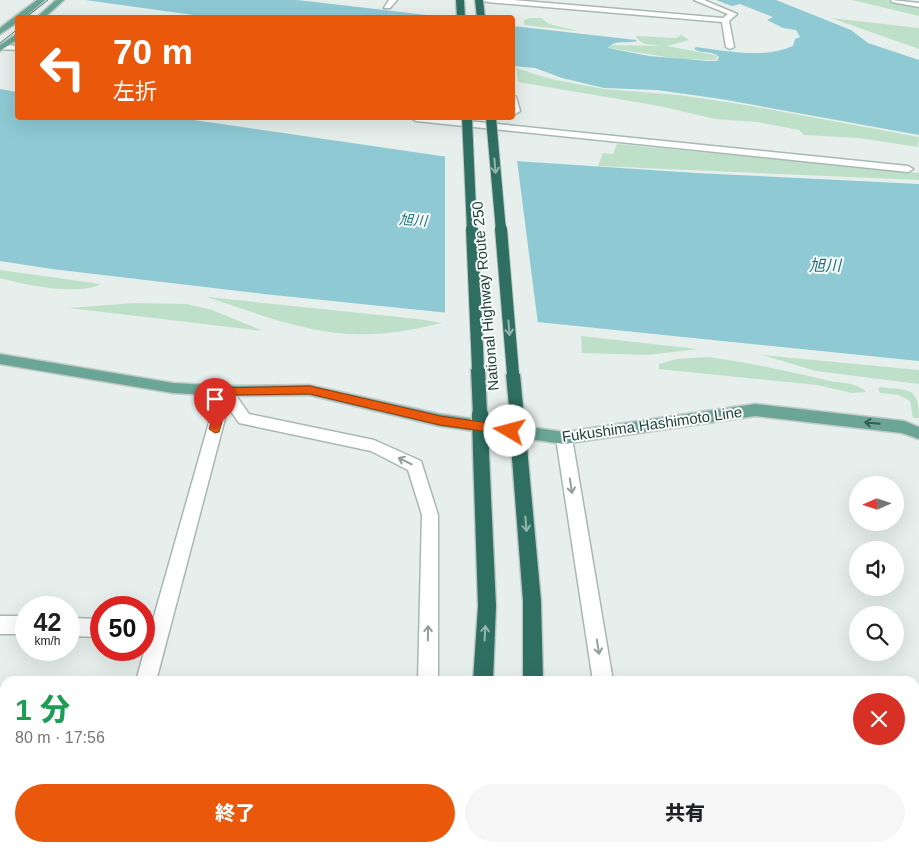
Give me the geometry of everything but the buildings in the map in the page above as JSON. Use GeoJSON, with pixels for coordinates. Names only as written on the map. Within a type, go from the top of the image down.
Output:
{"type":"FeatureCollection","features":[{"type":"Feature","properties":{"kind":"highway"},"geometry":{"type":"LineString","coordinates":[[460,0],[462,15]]}},
{"type":"Feature","properties":{"kind":"highway"},"geometry":{"type":"LineString","coordinates":[[479,0],[481,15]]}},
{"type":"Feature","properties":{"kind":"highway","name":"National Highway Route 250"},"geometry":{"type":"LineString","coordinates":[[467,120],[487,606],[483,676]]}},
{"type":"Feature","properties":{"kind":"highway","name":"National Highway Route 250"},"geometry":{"type":"LineString","coordinates":[[491,120],[532,601],[533,676]]}},
{"type":"Feature","properties":{"kind":"main road"},"geometry":{"type":"LineString","coordinates":[[22,15],[41,0]]}},
{"type":"Feature","properties":{"kind":"main road"},"geometry":{"type":"LineString","coordinates":[[42,15],[60,0]]}},
{"type":"Feature","properties":{"kind":"main road"},"geometry":{"type":"LineString","coordinates":[[0,32],[15,20]]}},
{"type":"Feature","properties":{"kind":"main road"},"geometry":{"type":"LineString","coordinates":[[1,48],[15,37]]}},
{"type":"Feature","properties":{"kind":"main road","name":"Fukushima Hashimoto Line"},"geometry":{"type":"LineString","coordinates":[[0,359],[173,388],[225,391],[310,390],[440,420],[564,438],[756,410],[904,426],[919,433]]}},
{"type":"Feature","properties":{"kind":"street"},"geometry":{"type":"LineString","coordinates":[[387,6],[393,0]]}},
{"type":"Feature","properties":{"kind":"street"},"geometry":{"type":"LineString","coordinates":[[487,0],[569,4],[725,20],[733,14],[698,0]]}},
{"type":"Feature","properties":{"kind":"street"},"geometry":{"type":"LineString","coordinates":[[895,0],[919,5]]}},
{"type":"Feature","properties":{"kind":"street"},"geometry":{"type":"LineString","coordinates":[[725,20],[730,47]]}},
{"type":"Feature","properties":{"kind":"street"},"geometry":{"type":"LineString","coordinates":[[1,48],[15,48]]}},
{"type":"Feature","properties":{"kind":"street"},"geometry":{"type":"LineString","coordinates":[[441,120],[908,169]]}},
{"type":"Feature","properties":{"kind":"street"},"geometry":{"type":"LineString","coordinates":[[453,121],[470,120]]}},
{"type":"Feature","properties":{"kind":"street"},"geometry":{"type":"LineString","coordinates":[[155,619],[225,391]]}},
{"type":"Feature","properties":{"kind":"street"},"geometry":{"type":"LineString","coordinates":[[225,391],[244,419],[374,446],[415,466],[430,515],[428,676]]}},
{"type":"Feature","properties":{"kind":"street"},"geometry":{"type":"LineString","coordinates":[[564,438],[602,676]]}},
{"type":"Feature","properties":{"kind":"street"},"geometry":{"type":"LineString","coordinates":[[0,625],[15,625]]}},
{"type":"Feature","properties":{"kind":"street"},"geometry":{"type":"LineString","coordinates":[[147,676],[148,661]]}},
{"type":"Feature","properties":{"kind":"green space"},"geometry":{"type":"Polygon","coordinates":[[[852,0],[887,0],[919,6],[919,16],[852,0]]]}},
{"type":"Feature","properties":{"kind":"green space"},"geometry":{"type":"Polygon","coordinates":[[[541,18],[549,24],[578,31],[524,25],[524,20],[541,18]]]}},
{"type":"Feature","properties":{"kind":"green space"},"geometry":{"type":"Polygon","coordinates":[[[831,18],[919,28],[919,49],[831,18]]]}},
{"type":"Feature","properties":{"kind":"green space"},"geometry":{"type":"Polygon","coordinates":[[[681,35],[689,40],[667,46],[715,55],[717,57],[716,60],[679,59],[609,48],[610,45],[660,46],[643,43],[636,36],[676,38],[681,35]]]}},
{"type":"Feature","properties":{"kind":"green space"},"geometry":{"type":"Polygon","coordinates":[[[516,68],[551,79],[604,89],[678,95],[740,104],[919,137],[918,147],[859,138],[804,135],[799,130],[757,122],[715,119],[659,106],[518,82],[516,68]]]}},
{"type":"Feature","properties":{"kind":"green space"},"geometry":{"type":"Polygon","coordinates":[[[617,144],[919,173],[919,180],[598,166],[603,153],[613,154],[617,144]]]}},
{"type":"Feature","properties":{"kind":"green space"},"geometry":{"type":"Polygon","coordinates":[[[0,270],[101,284],[79,289],[51,288],[0,278],[0,270]]]}},
{"type":"Feature","properties":{"kind":"green space"},"geometry":{"type":"Polygon","coordinates":[[[207,297],[442,323],[374,334],[331,332],[289,323],[207,297]]]}},
{"type":"Feature","properties":{"kind":"green space"},"geometry":{"type":"Polygon","coordinates":[[[135,303],[187,304],[212,310],[263,331],[69,308],[135,303]]]}},
{"type":"Feature","properties":{"kind":"green space"},"geometry":{"type":"Polygon","coordinates":[[[581,336],[697,349],[648,355],[582,353],[581,336]]]}},
{"type":"Feature","properties":{"kind":"green space"},"geometry":{"type":"Polygon","coordinates":[[[762,355],[919,370],[919,384],[816,371],[762,355]]]}},
{"type":"Feature","properties":{"kind":"green space"},"geometry":{"type":"Polygon","coordinates":[[[707,357],[852,384],[866,392],[852,393],[817,385],[659,369],[659,364],[677,359],[707,357]]]}},
{"type":"Feature","properties":{"kind":"green space"},"geometry":{"type":"Polygon","coordinates":[[[881,387],[911,392],[917,400],[919,418],[913,418],[910,401],[899,395],[880,393],[878,389],[881,387]]]}},
{"type":"Feature","properties":{"kind":"water"},"geometry":{"type":"Polygon","coordinates":[[[85,0],[298,0],[427,15],[194,15],[85,0]]]}},
{"type":"Feature","properties":{"kind":"water"},"geometry":{"type":"Polygon","coordinates":[[[716,0],[776,0],[851,30],[868,43],[919,60],[919,135],[721,99],[657,90],[604,88],[562,78],[535,68],[515,66],[515,26],[636,40],[633,42],[617,43],[608,48],[649,56],[708,61],[717,61],[719,57],[694,49],[696,47],[745,53],[770,52],[793,46],[795,39],[800,37],[796,30],[783,28],[767,20],[773,17],[740,4],[732,6],[716,0]]]}},
{"type":"Feature","properties":{"kind":"water","name":"旭川"},"geometry":{"type":"Polygon","coordinates":[[[0,89],[15,92],[15,120],[194,120],[441,156],[696,173],[919,184],[919,361],[264,294],[0,261],[0,89]]]}},
{"type":"Feature","properties":{"kind":"pier"},"geometry":{"type":"Polygon","coordinates":[[[445,153],[517,160],[538,324],[445,315],[445,153]]]}},
{"type":"Feature","properties":{"kind":"tram line"},"geometry":{"type":"LineString","coordinates":[[29,15],[48,0]]}},
{"type":"Feature","properties":{"kind":"tram line"},"geometry":{"type":"LineString","coordinates":[[0,43],[15,31]]}},
{"type":"Feature","properties":{"kind":"route"},"geometry":{"type":"LineString","coordinates":[[215,429],[225,391],[310,390],[440,420],[510,431]]}}]}
